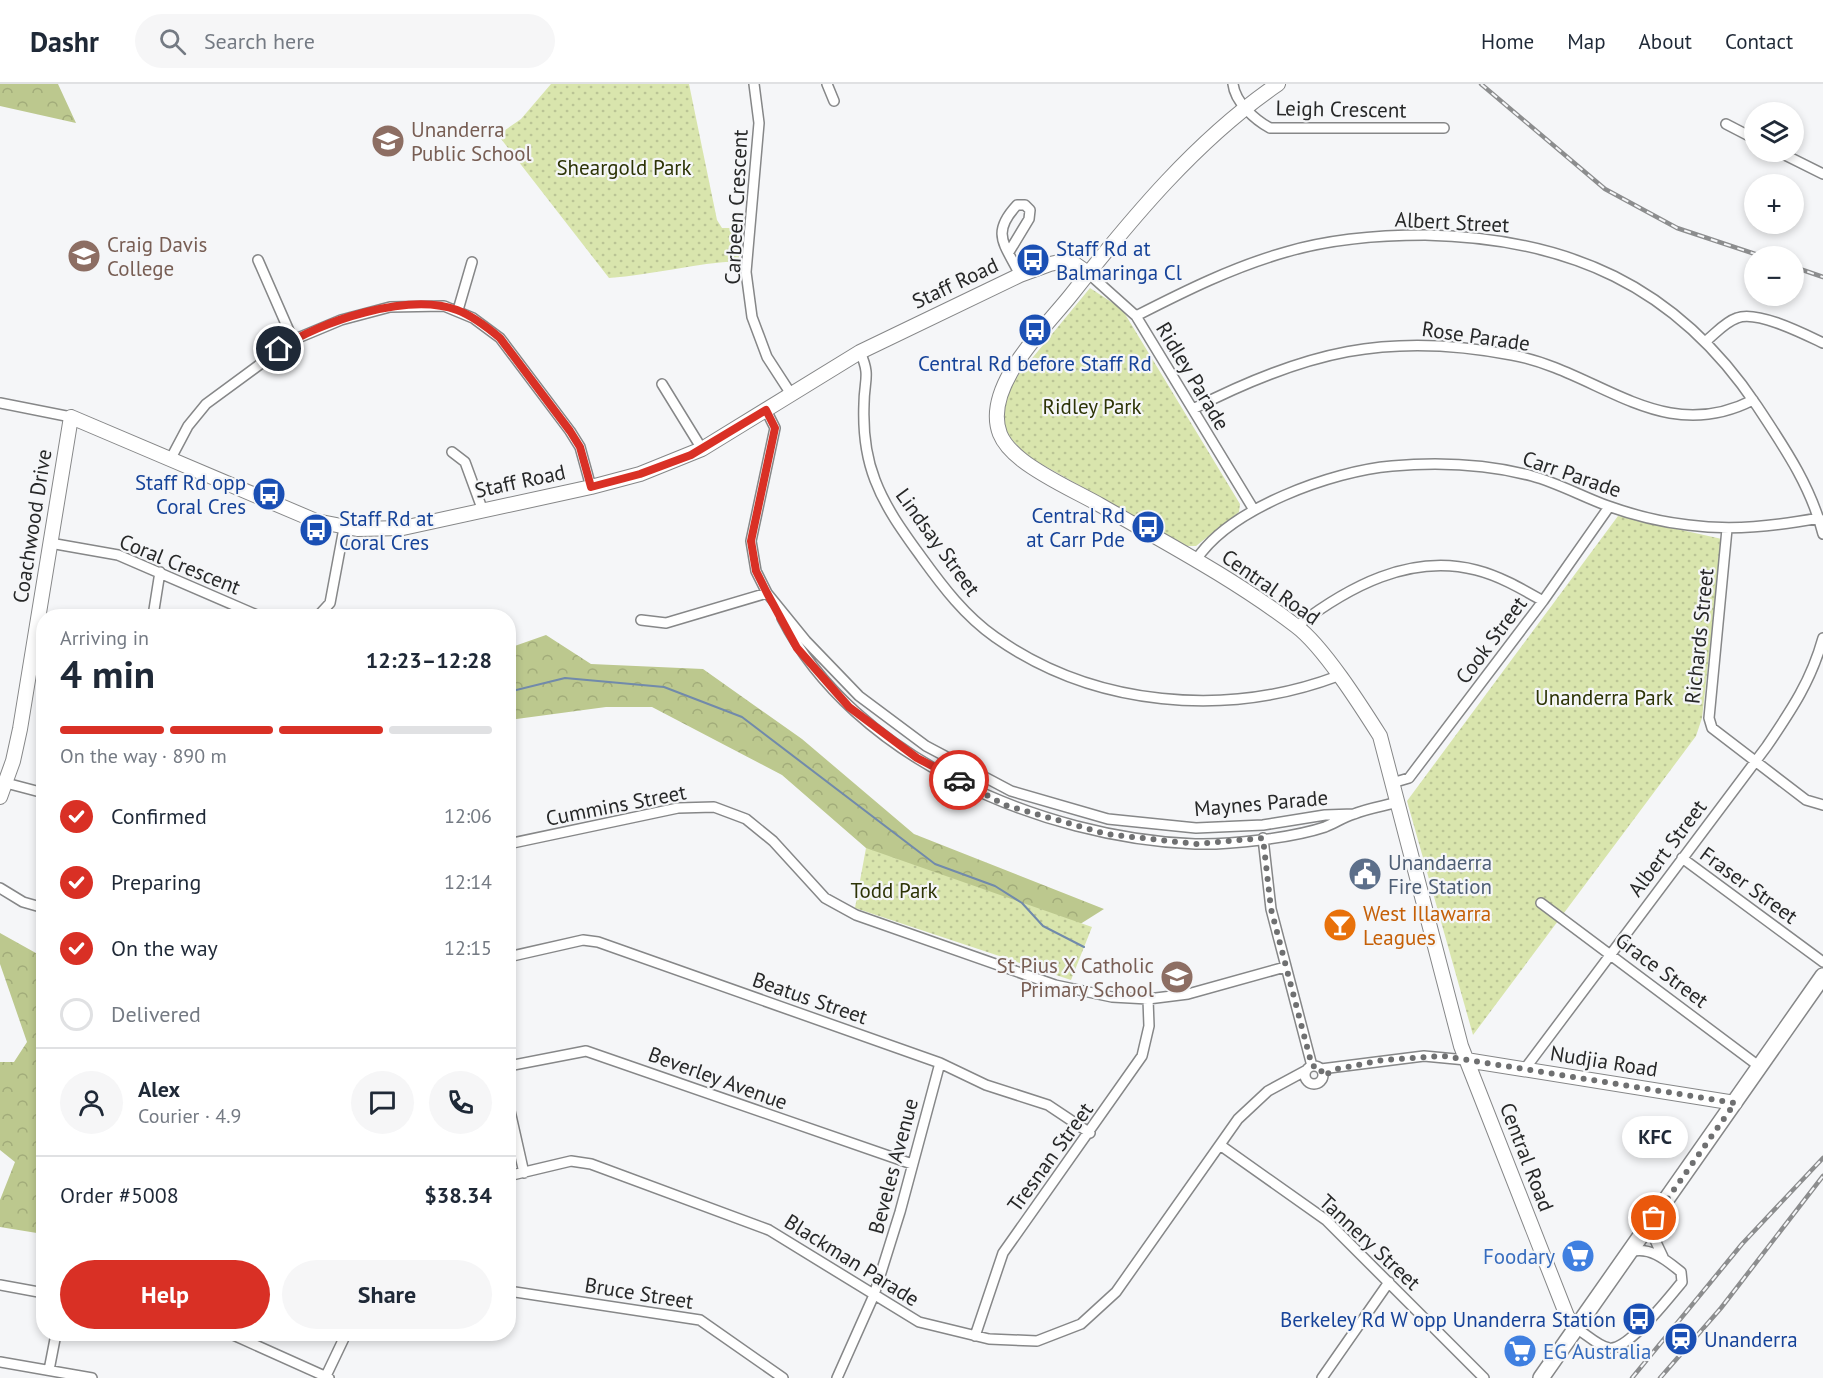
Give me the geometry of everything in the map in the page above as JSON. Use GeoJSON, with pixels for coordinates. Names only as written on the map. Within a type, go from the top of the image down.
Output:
{"type":"FeatureCollection","features":[{"type":"Feature","properties":{"kind":"main road"},"geometry":{"type":"LineString","coordinates":[[1541,1378],[1823,976]]}},
{"type":"Feature","properties":{"kind":"street","name":"Carbeen Crescent"},"geometry":{"type":"LineString","coordinates":[[754,84],[759,123],[747,272],[752,317],[767,357],[791,394]]}},
{"type":"Feature","properties":{"kind":"street"},"geometry":{"type":"LineString","coordinates":[[827,84],[834,101]]}},
{"type":"Feature","properties":{"kind":"street"},"geometry":{"type":"LineString","coordinates":[[1233,84],[1234,91],[1245,107]]}},
{"type":"Feature","properties":{"kind":"street","name":"Central Road"},"geometry":{"type":"LineString","coordinates":[[1278,84],[1245,107],[1157,192],[1088,273],[1013,368],[1002,387],[997,412],[1000,435],[1023,461],[1196,560],[1298,626],[1314,643],[1380,736],[1466,1060],[1567,1316],[1576,1328]]}},
{"type":"Feature","properties":{"kind":"street","name":"Leigh Crescent"},"geometry":{"type":"LineString","coordinates":[[1245,107],[1270,128],[1444,129]]}},
{"type":"Feature","properties":{"kind":"street"},"geometry":{"type":"LineString","coordinates":[[1726,124],[1744,133]]}},
{"type":"Feature","properties":{"kind":"street"},"geometry":{"type":"LineString","coordinates":[[1799,162],[1823,174]]}},
{"type":"Feature","properties":{"kind":"street"},"geometry":{"type":"LineString","coordinates":[[1009,252],[1029,219],[1030,210],[1025,205],[1017,206],[1002,223],[1003,239],[1009,252],[1020,275]]}},
{"type":"Feature","properties":{"kind":"street","name":"Albert Street"},"geometry":{"type":"LineString","coordinates":[[1136,316],[1229,270],[1288,251],[1351,239],[1403,235],[1465,236],[1528,245],[1558,252],[1606,271],[1650,297],[1706,341],[1728,364],[1803,479],[1823,534]]}},
{"type":"Feature","properties":{"kind":"street"},"geometry":{"type":"LineString","coordinates":[[258,260],[293,340]]}},
{"type":"Feature","properties":{"kind":"street","name":"Staff Road"},"geometry":{"type":"LineString","coordinates":[[0,403],[71,417],[298,515],[344,528],[403,528],[640,474],[702,449],[860,352],[1020,275],[1064,261],[1075,264],[1088,273]]}},
{"type":"Feature","properties":{"kind":"street"},"geometry":{"type":"LineString","coordinates":[[458,310],[472,262]]}},
{"type":"Feature","properties":{"kind":"street","name":"Ridley Parade"},"geometry":{"type":"LineString","coordinates":[[1088,273],[1136,316],[1254,510]]}},
{"type":"Feature","properties":{"kind":"street"},"geometry":{"type":"LineString","coordinates":[[170,460],[188,426],[206,404],[293,340],[341,320],[390,308],[418,305],[458,310],[486,326],[500,338],[580,447],[591,487]]}},
{"type":"Feature","properties":{"kind":"street"},"geometry":{"type":"LineString","coordinates":[[1706,341],[1730,321],[1740,316],[1750,316],[1786,326],[1823,343]]}},
{"type":"Feature","properties":{"kind":"street","name":"Rose Parade"},"geometry":{"type":"LineString","coordinates":[[1193,409],[1262,376],[1311,360],[1390,344],[1442,344],[1515,355],[1585,378],[1646,409],[1689,417],[1732,410],[1752,400]]}},
{"type":"Feature","properties":{"kind":"street","name":"Lindsay Street"},"geometry":{"type":"LineString","coordinates":[[860,352],[868,369],[864,404],[865,434],[874,480],[897,523],[945,589],[994,637],[1036,663],[1078,680],[1113,691],[1159,698],[1213,701],[1251,699],[1289,692],[1338,676]]}},
{"type":"Feature","properties":{"kind":"street"},"geometry":{"type":"LineString","coordinates":[[662,384],[702,449]]}},
{"type":"Feature","properties":{"kind":"street","name":"Maynes Parade"},"geometry":{"type":"LineString","coordinates":[[766,410],[775,428],[751,541],[756,571],[797,648],[849,707],[917,758],[1005,805],[1106,834],[1196,844],[1263,838],[1325,827],[1354,813]]}},
{"type":"Feature","properties":{"kind":"street","name":"Coachwood Drive"},"geometry":{"type":"LineString","coordinates":[[39,609],[71,417]]}},
{"type":"Feature","properties":{"kind":"street"},"geometry":{"type":"LineString","coordinates":[[452,452],[465,462],[483,511]]}},
{"type":"Feature","properties":{"kind":"street","name":"Carr Parade"},"geometry":{"type":"LineString","coordinates":[[1196,560],[1210,542],[1254,510],[1318,482],[1390,466],[1462,463],[1532,476],[1609,507],[1686,525],[1728,529],[1773,526],[1819,518]]}},
{"type":"Feature","properties":{"kind":"street","name":"Cook Street"},"geometry":{"type":"LineString","coordinates":[[1392,783],[1409,778],[1543,601],[1609,507]]}},
{"type":"Feature","properties":{"kind":"street"},"geometry":{"type":"LineString","coordinates":[[324,609],[330,603],[344,528]]}},
{"type":"Feature","properties":{"kind":"street","name":"Richards Street"},"geometry":{"type":"LineString","coordinates":[[1728,529],[1709,718],[1712,728],[1806,800],[1823,805]]}},
{"type":"Feature","properties":{"kind":"street","name":"Coral Crescent"},"geometry":{"type":"LineString","coordinates":[[50,543],[118,555],[243,609]]}},
{"type":"Feature","properties":{"kind":"street"},"geometry":{"type":"LineString","coordinates":[[1298,626],[1354,588],[1381,576],[1412,567],[1451,566],[1477,570],[1514,585],[1543,601]]}},
{"type":"Feature","properties":{"kind":"street"},"geometry":{"type":"LineString","coordinates":[[154,609],[160,572]]}},
{"type":"Feature","properties":{"kind":"street"},"geometry":{"type":"LineString","coordinates":[[641,620],[666,623],[767,593]]}},
{"type":"Feature","properties":{"kind":"street","name":"Maynes Parade"},"geometry":{"type":"LineString","coordinates":[[775,606],[859,696],[926,746],[1011,791],[1108,819],[1196,828],[1263,825],[1325,815],[1354,813],[1398,802]]}},
{"type":"Feature","properties":{"kind":"street","name":"Coachwood Drive"},"geometry":{"type":"LineString","coordinates":[[0,797],[20,729],[36,630]]}},
{"type":"Feature","properties":{"kind":"street","name":"Albert Street"},"geometry":{"type":"LineString","coordinates":[[1524,1070],[1803,694],[1816,664],[1823,638]]}},
{"type":"Feature","properties":{"kind":"street"},"geometry":{"type":"LineString","coordinates":[[3,785],[36,792]]}},
{"type":"Feature","properties":{"kind":"street","name":"Cummins Street"},"geometry":{"type":"LineString","coordinates":[[516,842],[678,808],[714,807],[746,819],[773,841],[825,898],[856,915],[1055,985],[1112,997],[1148,999],[1188,994],[1285,967]]}},
{"type":"Feature","properties":{"kind":"street"},"geometry":{"type":"LineString","coordinates":[[1263,838],[1271,909],[1314,1072]]}},
{"type":"Feature","properties":{"kind":"street","name":"Fraser Street"},"geometry":{"type":"LineString","coordinates":[[1682,858],[1823,962]]}},
{"type":"Feature","properties":{"kind":"street"},"geometry":{"type":"LineString","coordinates":[[0,888],[23,902],[36,906]]}},
{"type":"Feature","properties":{"kind":"street","name":"Grace Street"},"geometry":{"type":"LineString","coordinates":[[1541,903],[1760,1066]]}},
{"type":"Feature","properties":{"kind":"street","name":"Beatus Street"},"geometry":{"type":"LineString","coordinates":[[516,955],[583,940],[598,942],[940,1063],[986,1085],[1048,1105],[1090,1133]]}},
{"type":"Feature","properties":{"kind":"street","name":"Tresnan Street"},"geometry":{"type":"LineString","coordinates":[[975,1336],[1001,1257],[1142,1056],[1149,1026],[1148,999]]}},
{"type":"Feature","properties":{"kind":"street","name":"Beverley Avenue"},"geometry":{"type":"LineString","coordinates":[[516,1064],[586,1051],[912,1164]]}},
{"type":"Feature","properties":{"kind":"street","name":"Blackman Parade"},"geometry":{"type":"LineString","coordinates":[[516,1174],[571,1161],[591,1164],[769,1230],[919,1322],[989,1339],[1037,1341],[1084,1322],[1116,1292],[1220,1144],[1245,1112],[1268,1090],[1314,1072],[1424,1056],[1466,1060]]}},
{"type":"Feature","properties":{"kind":"street","name":"Nudjia Road"},"geometry":{"type":"LineString","coordinates":[[1466,1060],[1735,1103]]}},
{"type":"Feature","properties":{"kind":"street","name":"Beveles Avenue"},"geometry":{"type":"LineString","coordinates":[[837,1378],[873,1295],[900,1212],[940,1063]]}},
{"type":"Feature","properties":{"kind":"street"},"geometry":{"type":"LineString","coordinates":[[516,1138],[524,1173]]}},
{"type":"Feature","properties":{"kind":"street","name":"Tannery Street"},"geometry":{"type":"LineString","coordinates":[[1220,1144],[1326,1220],[1484,1378]]}},
{"type":"Feature","properties":{"kind":"street"},"geometry":{"type":"LineString","coordinates":[[1654,1218],[1655,1240],[1665,1259]]}},
{"type":"Feature","properties":{"kind":"street"},"geometry":{"type":"LineString","coordinates":[[1576,1328],[1609,1348],[1620,1345],[1634,1336],[1683,1280],[1681,1272],[1665,1259],[1643,1250],[1630,1252]]}},
{"type":"Feature","properties":{"kind":"street"},"geometry":{"type":"LineString","coordinates":[[1322,1378],[1389,1282]]}},
{"type":"Feature","properties":{"kind":"street"},"geometry":{"type":"LineString","coordinates":[[0,1285],[36,1292]]}},
{"type":"Feature","properties":{"kind":"street","name":"Bruce Street"},"geometry":{"type":"LineString","coordinates":[[516,1292],[700,1320],[783,1378]]}},
{"type":"Feature","properties":{"kind":"street"},"geometry":{"type":"LineString","coordinates":[[49,1370],[55,1341]]}},
{"type":"Feature","properties":{"kind":"street"},"geometry":{"type":"LineString","coordinates":[[246,1341],[326,1377],[343,1341]]}},
{"type":"Feature","properties":{"kind":"street"},"geometry":{"type":"LineString","coordinates":[[0,1362],[92,1378]]}},
{"type":"Feature","properties":{"kind":"green space"},"geometry":{"type":"Polygon","coordinates":[[[0,84],[58,84],[76,123],[0,106],[0,84]]]}},
{"type":"Feature","properties":{"kind":"green space","name":"Sheargold Park"},"geometry":{"type":"Polygon","coordinates":[[[551,84],[689,84],[717,220],[722,228],[739,228],[739,261],[609,278],[498,135],[521,119],[551,84]]]}},
{"type":"Feature","properties":{"kind":"green space","name":"Ridley Park"},"geometry":{"type":"Polygon","coordinates":[[[1090,288],[1122,309],[1240,504],[1239,512],[1196,546],[1187,546],[1027,456],[1006,433],[1002,401],[1015,379],[1090,288]]]}},
{"type":"Feature","properties":{"kind":"green space","name":"Unanderra Park"},"geometry":{"type":"Polygon","coordinates":[[[1618,516],[1722,539],[1702,718],[1696,736],[1473,1035],[1407,801],[1618,516]]]}},
{"type":"Feature","properties":{"kind":"green space"},"geometry":{"type":"Polygon","coordinates":[[[546,635],[591,664],[703,669],[802,739],[914,834],[1104,909],[1047,945],[896,910],[866,848],[782,775],[652,707],[606,707],[516,719],[516,646],[546,635]]]}},
{"type":"Feature","properties":{"kind":"green space","name":"Todd Park"},"geometry":{"type":"Polygon","coordinates":[[[866,848],[1092,927],[1071,980],[855,908],[866,848]]]}},
{"type":"Feature","properties":{"kind":"green space"},"geometry":{"type":"Polygon","coordinates":[[[0,933],[36,953],[36,1233],[0,1227],[0,1200],[15,1162],[0,1150],[0,1062],[14,1062],[27,1042],[0,964],[0,933]]]}},
{"type":"Feature","properties":{"kind":"waterway"},"geometry":{"type":"LineString","coordinates":[[516,690],[565,678],[664,687],[742,717],[935,864],[995,886],[1022,903],[1043,926],[1084,947]]}},
{"type":"Feature","properties":{"kind":"railway"},"geometry":{"type":"LineString","coordinates":[[1481,84],[1605,189],[1677,228],[1744,250]]}},
{"type":"Feature","properties":{"kind":"railway"},"geometry":{"type":"LineString","coordinates":[[1804,270],[1823,277]]}},
{"type":"Feature","properties":{"kind":"railway"},"geometry":{"type":"LineString","coordinates":[[1632,1378],[1742,1244],[1823,1158]]}},
{"type":"Feature","properties":{"kind":"railway"},"geometry":{"type":"LineString","coordinates":[[1660,1378],[1721,1308],[1823,1176]]}},
{"type":"Feature","properties":{"kind":"way so far"},"geometry":{"type":"LineString","coordinates":[[959,780],[1005,805],[1106,834],[1196,844],[1263,838],[1271,909],[1285,967],[1312,1066],[1320,1067],[1323,1076],[1337,1069],[1383,1060],[1443,1056],[1735,1103],[1654,1218]]}},
{"type":"Feature","properties":{"kind":"place","name":"Unanderra Public School"},"geometry":{"type":"Point","coordinates":[388,141]}},
{"type":"Feature","properties":{"kind":"place","name":"Craig Davis College"},"geometry":{"type":"Point","coordinates":[84,256]}},
{"type":"Feature","properties":{"kind":"place","name":"Staff Rd at Balmaringa Cl"},"geometry":{"type":"Point","coordinates":[1033,260]}},
{"type":"Feature","properties":{"kind":"place","name":"Central Rd before Staff Rd"},"geometry":{"type":"Point","coordinates":[1035,330]}},
{"type":"Feature","properties":{"kind":"place","name":"Staff Rd opp Coral Cres"},"geometry":{"type":"Point","coordinates":[269,494]}},
{"type":"Feature","properties":{"kind":"place","name":"Central Rd at Carr Pde"},"geometry":{"type":"Point","coordinates":[1148,527]}},
{"type":"Feature","properties":{"kind":"place","name":"Staff Rd at Coral Cres"},"geometry":{"type":"Point","coordinates":[316,530]}},
{"type":"Feature","properties":{"kind":"place","name":"Unandaerra Fire Station"},"geometry":{"type":"Point","coordinates":[1365,874]}},
{"type":"Feature","properties":{"kind":"place","name":"West Illawarra Leagues"},"geometry":{"type":"Point","coordinates":[1340,925]}},
{"type":"Feature","properties":{"kind":"place","name":"St Pius X Catholic Primary School"},"geometry":{"type":"Point","coordinates":[1177,977]}},
{"type":"Feature","properties":{"kind":"place","name":"KFC"},"geometry":{"type":"Point","coordinates":[1654,1218]}},
{"type":"Feature","properties":{"kind":"place","name":"Foodary"},"geometry":{"type":"Point","coordinates":[1578,1256]}},
{"type":"Feature","properties":{"kind":"place","name":"Berkeley Rd W opp Unanderra Station"},"geometry":{"type":"Point","coordinates":[1639,1319]}},
{"type":"Feature","properties":{"kind":"place","name":"Unanderra"},"geometry":{"type":"Point","coordinates":[1681,1339]}},
{"type":"Feature","properties":{"kind":"place","name":"EG Australia"},"geometry":{"type":"Point","coordinates":[1520,1351]}},
{"type":"Feature","properties":{"kind":"route"},"geometry":{"type":"LineString","coordinates":[[279,349],[293,340],[341,320],[390,308],[418,305],[444,306],[458,310],[486,326],[500,338],[570,431],[580,447],[591,487],[640,474],[691,455],[766,410],[775,428],[751,541],[756,571],[767,593],[797,648],[849,707],[917,758],[959,780]]}}]}
